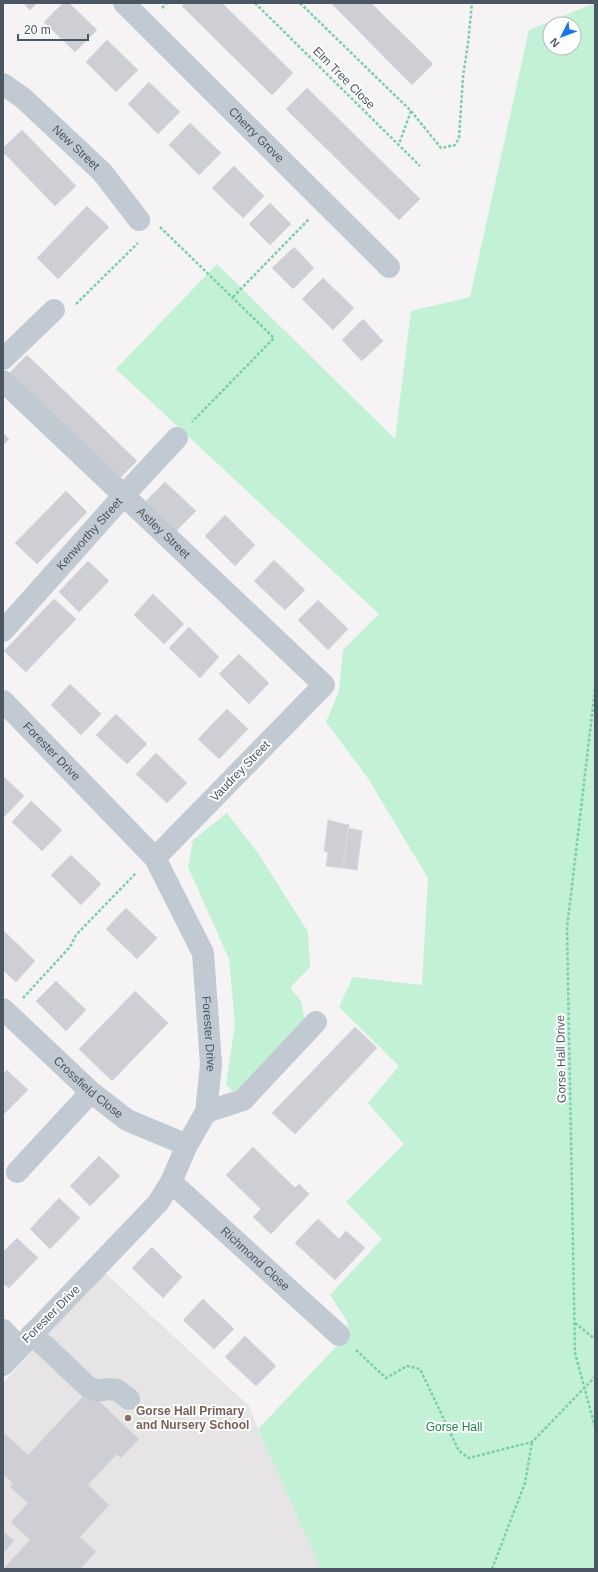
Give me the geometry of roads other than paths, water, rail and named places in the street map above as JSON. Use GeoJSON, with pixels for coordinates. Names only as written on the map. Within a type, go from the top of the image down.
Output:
{"type":"FeatureCollection","features":[{"type":"Feature","properties":{"kind":"street","name":"Cherry Grove"},"geometry":{"type":"LineString","coordinates":[[124,3],[389,267]]}},
{"type":"Feature","properties":{"kind":"street","name":"New Street"},"geometry":{"type":"LineString","coordinates":[[3,84],[23,98],[102,172],[139,220]]}},
{"type":"Feature","properties":{"kind":"street"},"geometry":{"type":"LineString","coordinates":[[3,359],[54,310]]}},
{"type":"Feature","properties":{"kind":"street","name":"Astley Street"},"geometry":{"type":"LineString","coordinates":[[3,381],[324,684]]}},
{"type":"Feature","properties":{"kind":"street","name":"Kenworthy Street"},"geometry":{"type":"LineString","coordinates":[[3,631],[177,438]]}},
{"type":"Feature","properties":{"kind":"street","name":"Vaudrey Street"},"geometry":{"type":"LineString","coordinates":[[154,857],[324,684]]}},
{"type":"Feature","properties":{"kind":"street","name":"Forester Drive"},"geometry":{"type":"LineString","coordinates":[[3,701],[154,857],[202,953],[211,1064],[206,1112],[187,1145],[171,1182],[158,1203],[3,1365]]}},
{"type":"Feature","properties":{"kind":"street","name":"Crossfield Close"},"geometry":{"type":"LineString","coordinates":[[5,1012],[91,1092],[127,1120],[187,1145]]}},
{"type":"Feature","properties":{"kind":"street"},"geometry":{"type":"LineString","coordinates":[[206,1112],[243,1100],[316,1022]]}},
{"type":"Feature","properties":{"kind":"street"},"geometry":{"type":"LineString","coordinates":[[17,1172],[91,1092]]}},
{"type":"Feature","properties":{"kind":"street","name":"Richmond Close"},"geometry":{"type":"LineString","coordinates":[[171,1182],[339,1335]]}},
{"type":"Feature","properties":{"kind":"street"},"geometry":{"type":"LineString","coordinates":[[3,1330],[25,1341],[45,1346],[87,1386],[97,1391],[107,1389],[117,1390],[129,1399]]}},
{"type":"Feature","properties":{"kind":"place","name":"Gorse Hall Primary and Nursery School"},"geometry":{"type":"Point","coordinates":[128,1418]}},
{"type":"Feature","properties":{"kind":"park label","name":"Gorse Hall"},"geometry":{"type":"Point","coordinates":[454,1427]}}]}
